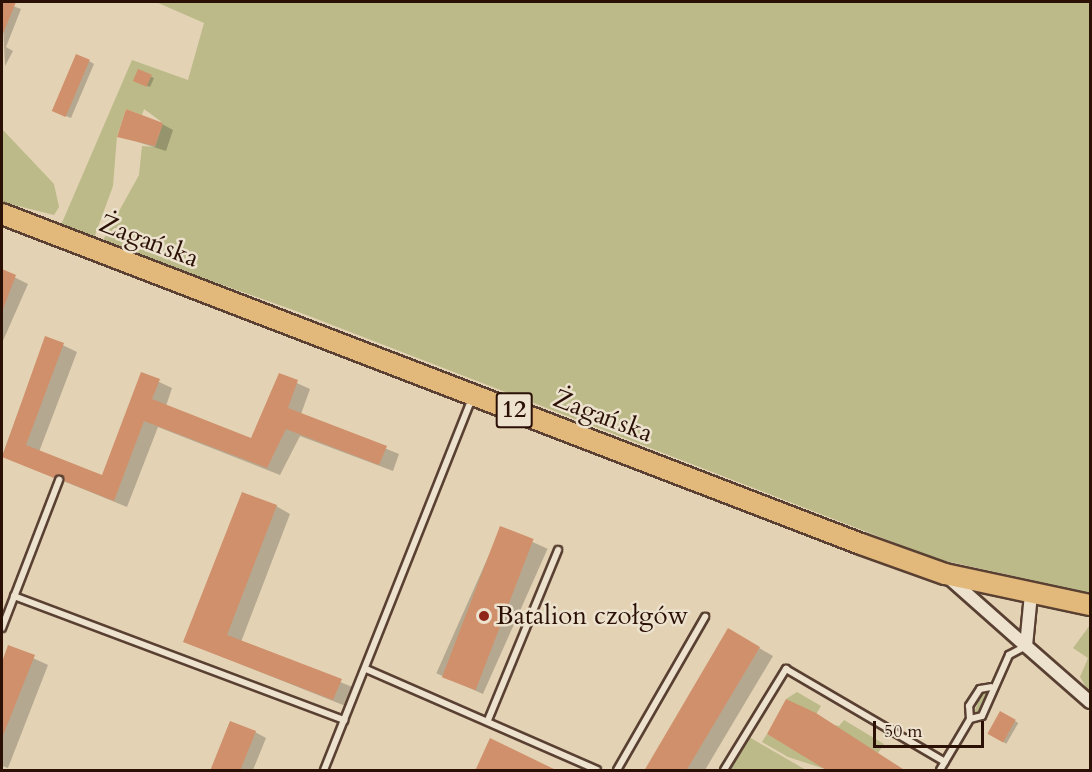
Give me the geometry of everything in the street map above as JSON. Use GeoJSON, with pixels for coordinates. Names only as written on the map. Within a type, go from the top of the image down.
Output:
{"type":"FeatureCollection","features":[{"type":"Feature","properties":{"kind":"main road","name":"Żagańska"},"geometry":{"type":"LineString","coordinates":[[2,214],[945,574],[1090,605]]}},
{"type":"Feature","properties":{"kind":"street"},"geometry":{"type":"LineString","coordinates":[[945,574],[1090,702]]}},
{"type":"Feature","properties":{"kind":"street"},"geometry":{"type":"LineString","coordinates":[[1026,646],[1031,594]]}},
{"type":"Feature","properties":{"kind":"lane"},"geometry":{"type":"LineString","coordinates":[[324,771],[473,394]]}},
{"type":"Feature","properties":{"kind":"lane"},"geometry":{"type":"LineString","coordinates":[[2,628],[59,480]]}},
{"type":"Feature","properties":{"kind":"lane"},"geometry":{"type":"LineString","coordinates":[[488,720],[558,550]]}},
{"type":"Feature","properties":{"kind":"lane"},"geometry":{"type":"LineString","coordinates":[[14,596],[344,720]]}},
{"type":"Feature","properties":{"kind":"lane"},"geometry":{"type":"LineString","coordinates":[[617,771],[705,617]]}},
{"type":"Feature","properties":{"kind":"lane"},"geometry":{"type":"LineString","coordinates":[[970,719],[982,716],[993,697],[991,687],[1009,655],[1026,646]]}},
{"type":"Feature","properties":{"kind":"lane"},"geometry":{"type":"LineString","coordinates":[[366,669],[488,720],[597,771]]}},
{"type":"Feature","properties":{"kind":"lane"},"geometry":{"type":"LineString","coordinates":[[724,771],[786,669],[945,762]]}},
{"type":"Feature","properties":{"kind":"lane"},"geometry":{"type":"LineString","coordinates":[[940,771],[970,719],[969,706],[980,689],[991,687]]}},
{"type":"Feature","properties":{"kind":"shaded area"},"geometry":{"type":"Polygon","coordinates":[[[156,2],[1090,2],[1090,593],[937,559],[296,311],[102,242],[139,175],[142,146],[155,147],[163,123],[144,109],[142,115],[126,109],[117,136],[113,186],[94,238],[61,225],[132,60],[188,80],[204,23],[156,2]]]}},
{"type":"Feature","properties":{"kind":"shaded area"},"geometry":{"type":"Polygon","coordinates":[[[2,129],[54,184],[59,207],[54,215],[2,202],[2,129]]]}},
{"type":"Feature","properties":{"kind":"shaded area"},"geometry":{"type":"Polygon","coordinates":[[[1090,625],[1089,692],[1080,677],[1088,658],[1073,648],[1090,625]]]}},
{"type":"Feature","properties":{"kind":"shaded area"},"geometry":{"type":"Polygon","coordinates":[[[988,691],[979,713],[973,715],[982,693],[988,691]]]}},
{"type":"Feature","properties":{"kind":"shaded area"},"geometry":{"type":"Polygon","coordinates":[[[797,692],[821,706],[815,716],[786,699],[797,692]]]}},
{"type":"Feature","properties":{"kind":"shaded area"},"geometry":{"type":"Polygon","coordinates":[[[844,720],[884,744],[878,753],[827,724],[839,726],[844,720]]]}},
{"type":"Feature","properties":{"kind":"shaded area"},"geometry":{"type":"Polygon","coordinates":[[[767,734],[828,770],[788,757],[762,742],[767,734]]]}},
{"type":"Feature","properties":{"kind":"shaded area"},"geometry":{"type":"Polygon","coordinates":[[[749,737],[806,770],[728,770],[749,737]]]}},
{"type":"Feature","properties":{"kind":"building"},"geometry":{"type":"Polygon","coordinates":[[[2,2],[16,2],[2,36],[2,2]]]}},
{"type":"Feature","properties":{"kind":"building"},"geometry":{"type":"Polygon","coordinates":[[[76,54],[90,60],[66,117],[52,111],[76,54]]]}},
{"type":"Feature","properties":{"kind":"building"},"geometry":{"type":"Polygon","coordinates":[[[138,69],[152,75],[147,87],[133,81],[138,69]]]}},
{"type":"Feature","properties":{"kind":"building"},"geometry":{"type":"Polygon","coordinates":[[[126,109],[163,123],[155,146],[117,137],[126,109]]]}},
{"type":"Feature","properties":{"kind":"building"},"geometry":{"type":"Polygon","coordinates":[[[2,269],[16,275],[3,309],[2,309],[2,269]]]}},
{"type":"Feature","properties":{"kind":"building"},"geometry":{"type":"Polygon","coordinates":[[[45,336],[64,343],[26,445],[102,475],[141,372],[160,379],[152,399],[251,438],[279,373],[298,380],[288,408],[387,446],[379,465],[286,429],[267,468],[144,421],[114,501],[64,481],[61,475],[54,478],[2,457],[45,336]]]}},
{"type":"Feature","properties":{"kind":"building"},"geometry":{"type":"Polygon","coordinates":[[[242,492],[277,505],[227,635],[342,679],[333,700],[183,642],[242,492]]]}},
{"type":"Feature","properties":{"kind":"building","name":"Batalion czołgów"},"geometry":{"type":"Polygon","coordinates":[[[500,526],[534,539],[476,690],[442,677],[500,526]]]}},
{"type":"Feature","properties":{"kind":"building"},"geometry":{"type":"Polygon","coordinates":[[[728,628],[760,647],[686,771],[644,771],[728,628]]]}},
{"type":"Feature","properties":{"kind":"building"},"geometry":{"type":"Polygon","coordinates":[[[8,645],[35,655],[2,738],[2,662],[8,645]]]}},
{"type":"Feature","properties":{"kind":"building"},"geometry":{"type":"Polygon","coordinates":[[[786,699],[816,713],[906,771],[828,771],[767,734],[786,699]]]}},
{"type":"Feature","properties":{"kind":"building"},"geometry":{"type":"Polygon","coordinates":[[[1000,711],[1016,720],[1003,742],[987,734],[1000,711]]]}},
{"type":"Feature","properties":{"kind":"building"},"geometry":{"type":"Polygon","coordinates":[[[230,721],[256,731],[240,771],[210,771],[230,721]]]}},
{"type":"Feature","properties":{"kind":"building"},"geometry":{"type":"Polygon","coordinates":[[[490,738],[558,771],[475,771],[490,738]]]}},
{"type":"Feature","properties":{"kind":"place","name":"Batalion czołgów"},"geometry":{"type":"Point","coordinates":[484,616]}}]}
